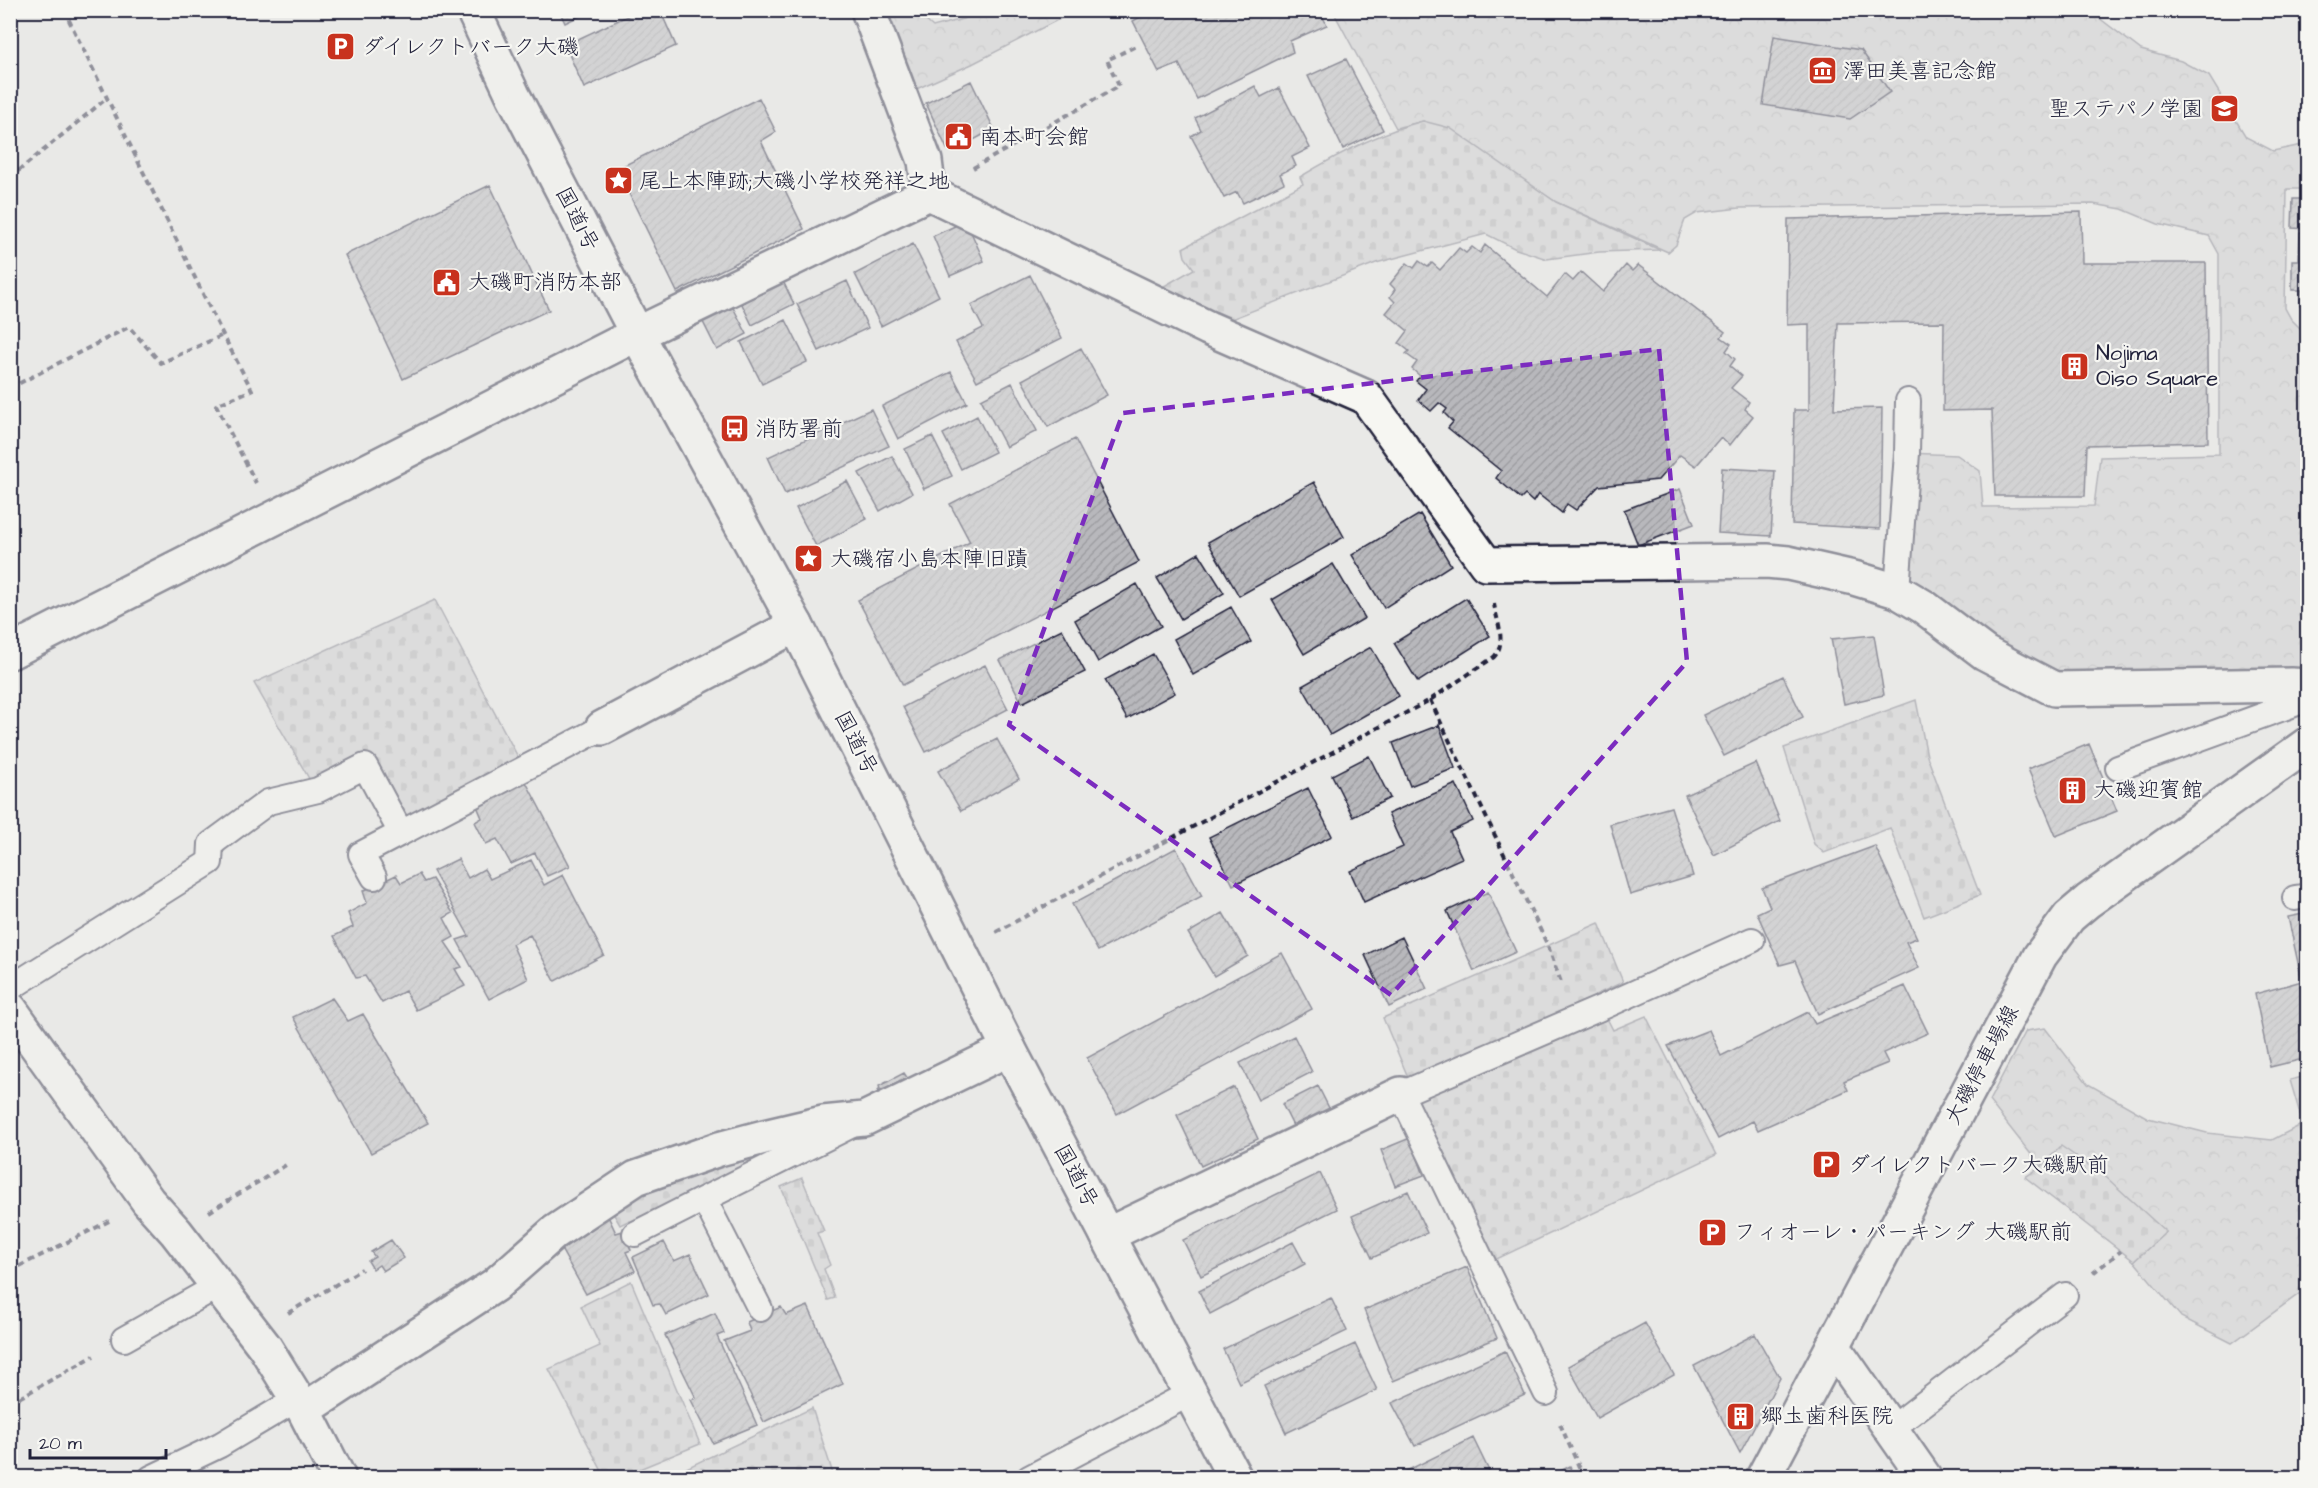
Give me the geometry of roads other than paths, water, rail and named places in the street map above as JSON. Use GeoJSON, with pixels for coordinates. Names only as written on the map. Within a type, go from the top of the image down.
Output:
{"type":"FeatureCollection","features":[{"type":"Feature","properties":{"kind":"main road","name":"国道1号"},"geometry":{"type":"LineString","coordinates":[[473,10],[513,95],[637,334],[796,625],[1009,1049],[1235,1478]]}},
{"type":"Feature","properties":{"kind":"main road"},"geometry":{"type":"LineString","coordinates":[[868,10],[925,161],[929,193]]}},
{"type":"Feature","properties":{"kind":"main road"},"geometry":{"type":"LineString","coordinates":[[10,652],[637,334],[929,193]]}},
{"type":"Feature","properties":{"kind":"main road"},"geometry":{"type":"LineString","coordinates":[[929,193],[1208,328],[1366,397],[1486,564],[1767,561],[1788,563],[1897,591],[1924,607],[1985,653],[2054,689],[2307,686]]}},
{"type":"Feature","properties":{"kind":"main road"},"geometry":{"type":"LineString","coordinates":[[602,728],[796,625]]}},
{"type":"Feature","properties":{"kind":"main road","name":"大磯停車場線"},"geometry":{"type":"LineString","coordinates":[[1763,1478],[2040,957],[2069,917],[2307,744]]}},
{"type":"Feature","properties":{"kind":"main road"},"geometry":{"type":"LineString","coordinates":[[10,1009],[148,1201],[176,1232],[216,1287],[255,1332],[301,1404],[339,1478]]}},
{"type":"Feature","properties":{"kind":"main road"},"geometry":{"type":"LineString","coordinates":[[301,1404],[495,1285],[543,1240],[636,1178],[719,1149],[764,1137],[823,1123],[864,1119],[1009,1049]]}},
{"type":"Feature","properties":{"kind":"main road"},"geometry":{"type":"LineString","coordinates":[[1107,1235],[1401,1094]]}},
{"type":"Feature","properties":{"kind":"main road"},"geometry":{"type":"LineString","coordinates":[[1833,1346],[1925,1478]]}},
{"type":"Feature","properties":{"kind":"lane"},"geometry":{"type":"LineString","coordinates":[[1897,591],[1907,453],[1908,401]]}},
{"type":"Feature","properties":{"kind":"lane"},"geometry":{"type":"LineString","coordinates":[[2118,768],[2307,699]]}},
{"type":"Feature","properties":{"kind":"lane"},"geometry":{"type":"LineString","coordinates":[[374,877],[361,854],[602,728]]}},
{"type":"Feature","properties":{"kind":"lane"},"geometry":{"type":"LineString","coordinates":[[10,988],[210,862],[211,844],[268,802],[318,790],[365,766],[401,833]]}},
{"type":"Feature","properties":{"kind":"lane"},"geometry":{"type":"LineString","coordinates":[[1546,1393],[1401,1094],[1752,940]]}},
{"type":"Feature","properties":{"kind":"lane"},"geometry":{"type":"LineString","coordinates":[[635,1234],[864,1119]]}},
{"type":"Feature","properties":{"kind":"lane"},"geometry":{"type":"LineString","coordinates":[[704,1199],[760,1309]]}},
{"type":"Feature","properties":{"kind":"lane"},"geometry":{"type":"LineString","coordinates":[[124,1339],[216,1287]]}},
{"type":"Feature","properties":{"kind":"lane"},"geometry":{"type":"LineString","coordinates":[[1891,1430],[2065,1295]]}},
{"type":"Feature","properties":{"kind":"lane"},"geometry":{"type":"LineString","coordinates":[[1029,1478],[1191,1393]]}},
{"type":"Feature","properties":{"kind":"lane"},"geometry":{"type":"LineString","coordinates":[[151,1478],[301,1404]]}},
{"type":"Feature","properties":{"kind":"place","name":"ダイレクトバーク大磯"},"geometry":{"type":"Point","coordinates":[341,47]}},
{"type":"Feature","properties":{"kind":"place","name":"澤田美喜記念館"},"geometry":{"type":"Point","coordinates":[1822,71]}},
{"type":"Feature","properties":{"kind":"place","name":"聖ステパノ学園"},"geometry":{"type":"Point","coordinates":[2224,109]}},
{"type":"Feature","properties":{"kind":"place","name":"南本町会館"},"geometry":{"type":"Point","coordinates":[958,137]}},
{"type":"Feature","properties":{"kind":"place","name":"尾上本陣跡;大磯小学校発祥之地"},"geometry":{"type":"Point","coordinates":[618,181]}},
{"type":"Feature","properties":{"kind":"place","name":"大磯町消防本部"},"geometry":{"type":"Point","coordinates":[447,282]}},
{"type":"Feature","properties":{"kind":"place","name":"Nojima Oiso Square"},"geometry":{"type":"Point","coordinates":[2075,366]}},
{"type":"Feature","properties":{"kind":"place","name":"消防署前"},"geometry":{"type":"Point","coordinates":[734,429]}},
{"type":"Feature","properties":{"kind":"place","name":"大磯宿小島本陣旧蹟"},"geometry":{"type":"Point","coordinates":[809,559]}},
{"type":"Feature","properties":{"kind":"place","name":"大磯迎賓館"},"geometry":{"type":"Point","coordinates":[2072,790]}},
{"type":"Feature","properties":{"kind":"place","name":"ダイレクトバーク大磯駅前"},"geometry":{"type":"Point","coordinates":[1827,1165]}},
{"type":"Feature","properties":{"kind":"place","name":"フィオーレ・パーキング 大磯駅前"},"geometry":{"type":"Point","coordinates":[1713,1232]}},
{"type":"Feature","properties":{"kind":"place","name":"郷圡歯科医院"},"geometry":{"type":"Point","coordinates":[1740,1416]}}]}
